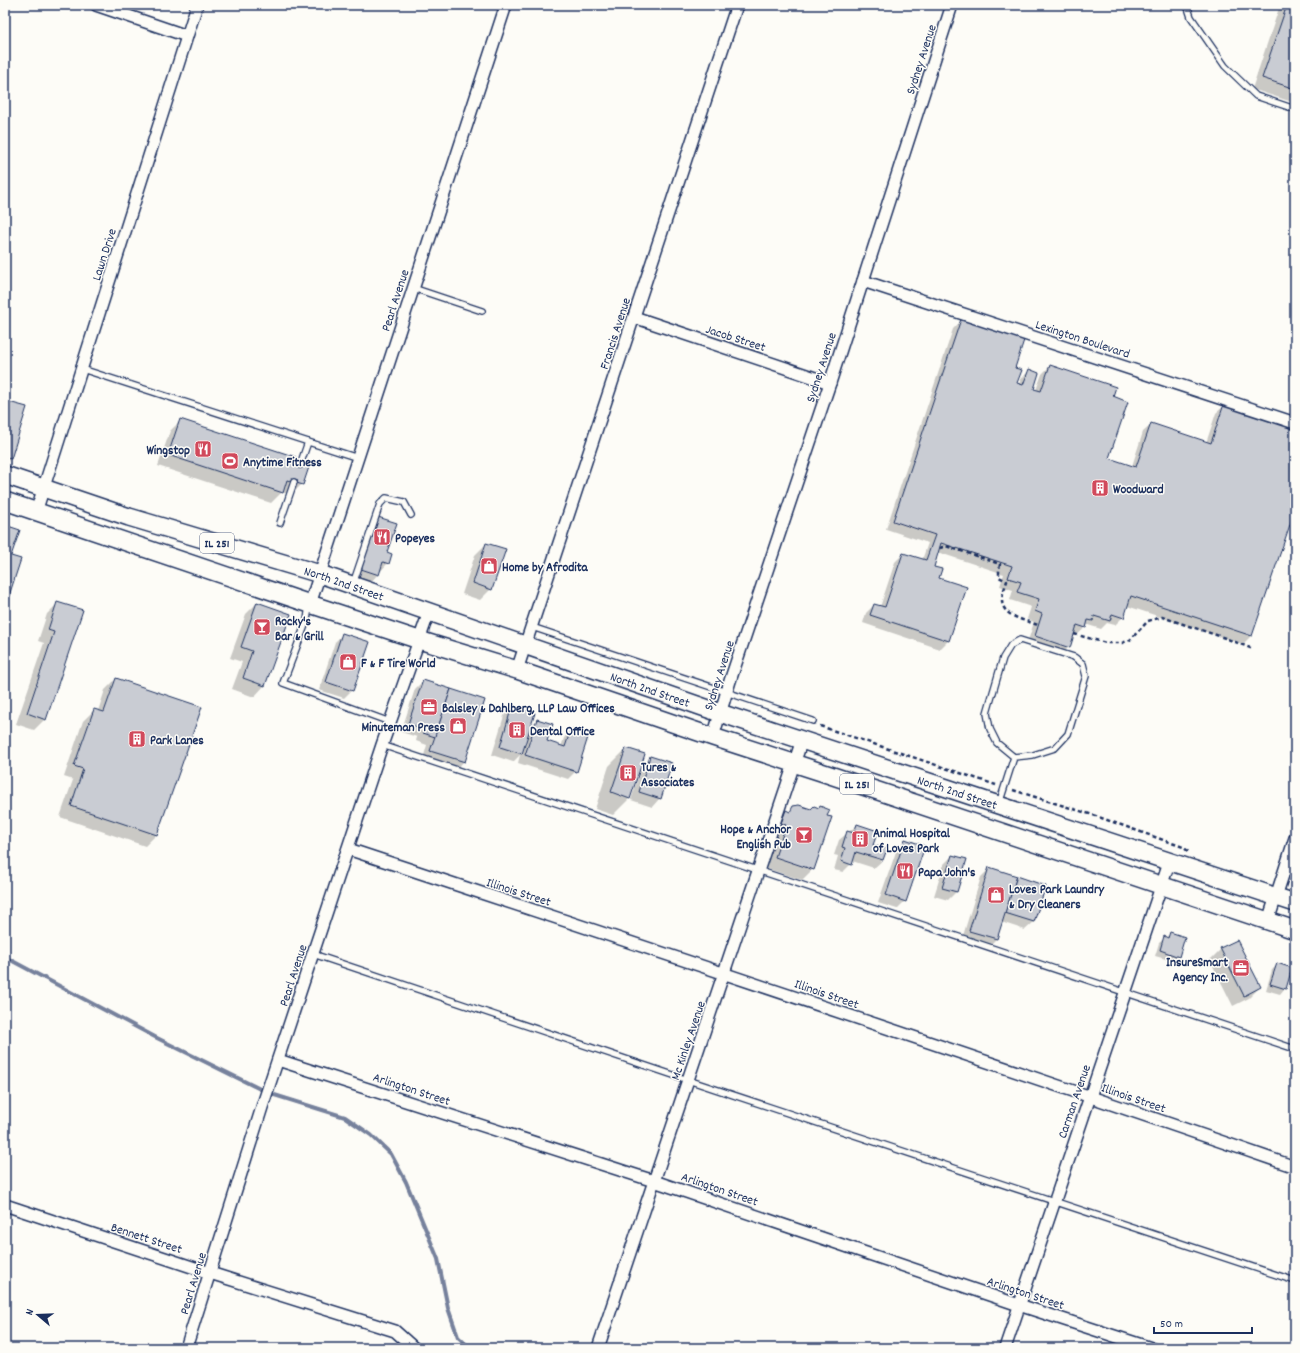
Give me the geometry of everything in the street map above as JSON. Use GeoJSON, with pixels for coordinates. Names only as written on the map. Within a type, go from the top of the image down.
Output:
{"type":"FeatureCollection","features":[{"type":"Feature","properties":{"kind":"main road","name":"North 2nd Street"},"geometry":{"type":"LineString","coordinates":[[5,475],[128,517],[320,574],[720,714],[1295,903]]}},
{"type":"Feature","properties":{"kind":"main road","name":"North 2nd Street"},"geometry":{"type":"LineString","coordinates":[[5,502],[419,640],[517,670],[713,737],[1295,930]]}},
{"type":"Feature","properties":{"kind":"street"},"geometry":{"type":"LineString","coordinates":[[96,5],[187,36]]}},
{"type":"Feature","properties":{"kind":"street","name":"Lawn Drive"},"geometry":{"type":"LineString","coordinates":[[36,512],[197,5]]}},
{"type":"Feature","properties":{"kind":"street","name":"Pearl Avenue"},"geometry":{"type":"LineString","coordinates":[[310,604],[506,5]]}},
{"type":"Feature","properties":{"kind":"street","name":"Francis Avenue"},"geometry":{"type":"LineString","coordinates":[[517,670],[737,5]]}},
{"type":"Feature","properties":{"kind":"street","name":"Sydney Avenue"},"geometry":{"type":"LineString","coordinates":[[713,737],[952,5]]}},
{"type":"Feature","properties":{"kind":"street","name":"Lexington Boulevard"},"geometry":{"type":"LineString","coordinates":[[863,281],[1295,423]]}},
{"type":"Feature","properties":{"kind":"street","name":"Jacob Street"},"geometry":{"type":"LineString","coordinates":[[634,317],[830,382]]}},
{"type":"Feature","properties":{"kind":"street","name":"Pearl Avenue"},"geometry":{"type":"LineString","coordinates":[[186,1348],[263,1104],[382,745],[429,612]]}},
{"type":"Feature","properties":{"kind":"street","name":"Mc Kinley Avenue"},"geometry":{"type":"LineString","coordinates":[[598,1348],[802,740]]}},
{"type":"Feature","properties":{"kind":"street"},"geometry":{"type":"LineString","coordinates":[[1268,921],[1275,897],[1290,871],[1295,838]]}},
{"type":"Feature","properties":{"kind":"street","name":"Illinois Street"},"geometry":{"type":"LineString","coordinates":[[348,849],[724,973],[1090,1096],[1295,1167]]}},
{"type":"Feature","properties":{"kind":"street","name":"Carman Avenue"},"geometry":{"type":"LineString","coordinates":[[1005,1348],[1169,862]]}},
{"type":"Feature","properties":{"kind":"street","name":"Arlington Street"},"geometry":{"type":"LineString","coordinates":[[278,1060],[654,1181],[1019,1305],[1151,1348]]}},
{"type":"Feature","properties":{"kind":"street","name":"Bennett Street"},"geometry":{"type":"LineString","coordinates":[[5,1205],[210,1273],[395,1331],[414,1348]]}},
{"type":"Feature","properties":{"kind":"lane"},"geometry":{"type":"LineString","coordinates":[[1187,5],[1191,17],[1225,66],[1256,96],[1295,109]]}},
{"type":"Feature","properties":{"kind":"lane"},"geometry":{"type":"LineString","coordinates":[[413,288],[482,311]]}},
{"type":"Feature","properties":{"kind":"lane"},"geometry":{"type":"LineString","coordinates":[[82,368],[358,458]]}},
{"type":"Feature","properties":{"kind":"lane"},"geometry":{"type":"LineString","coordinates":[[300,464],[308,442]]}},
{"type":"Feature","properties":{"kind":"lane"},"geometry":{"type":"LineString","coordinates":[[280,523],[294,482]]}},
{"type":"Feature","properties":{"kind":"lane"},"geometry":{"type":"LineString","coordinates":[[353,586],[380,504],[386,498],[404,502],[412,515]]}},
{"type":"Feature","properties":{"kind":"lane"},"geometry":{"type":"LineString","coordinates":[[310,604],[307,620],[283,683],[390,722]]}},
{"type":"Feature","properties":{"kind":"lane"},"geometry":{"type":"LineString","coordinates":[[532,627],[813,721]]}},
{"type":"Feature","properties":{"kind":"lane"},"geometry":{"type":"LineString","coordinates":[[1020,640],[1074,657],[1083,664],[1086,676],[1068,734],[1055,748],[1033,755],[1014,757],[997,743],[990,729],[987,713],[1003,658],[1011,645],[1020,640]]}},
{"type":"Feature","properties":{"kind":"lane"},"geometry":{"type":"LineString","coordinates":[[382,745],[1295,1049]]}},
{"type":"Feature","properties":{"kind":"lane"},"geometry":{"type":"LineString","coordinates":[[999,806],[1014,757]]}},
{"type":"Feature","properties":{"kind":"lane"},"geometry":{"type":"LineString","coordinates":[[313,954],[1295,1281]]}},
{"type":"Feature","properties":{"kind":"path"},"geometry":{"type":"LineString","coordinates":[[940,548],[946,546],[1000,564],[999,577],[1007,581],[1002,599],[1003,608],[1009,614],[1038,624]]}},
{"type":"Feature","properties":{"kind":"path"},"geometry":{"type":"LineString","coordinates":[[1074,634],[1106,643],[1122,644],[1130,640],[1148,621],[1162,618],[1225,638],[1253,649]]}},
{"type":"Feature","properties":{"kind":"path"},"geometry":{"type":"LineString","coordinates":[[820,726],[1176,844],[1192,854]]}},
{"type":"Feature","properties":{"kind":"building"},"geometry":{"type":"Polygon","coordinates":[[[1287,5],[1295,5],[1295,89],[1262,78],[1287,5]]]}},
{"type":"Feature","properties":{"kind":"building","name":"Woodward"},"geometry":{"type":"Polygon","coordinates":[[[961,319],[1024,340],[1015,368],[1022,370],[1017,383],[1023,385],[1029,369],[1039,373],[1034,389],[1041,391],[1050,365],[1116,387],[1113,396],[1128,402],[1109,458],[1136,467],[1151,423],[1211,443],[1224,404],[1295,428],[1295,510],[1252,636],[1131,596],[1124,618],[1112,614],[1110,621],[1094,616],[1093,621],[1088,620],[1086,628],[1077,625],[1070,648],[1035,636],[1042,614],[1035,611],[1039,599],[1017,592],[1021,582],[1008,578],[1012,566],[941,543],[934,567],[942,569],[939,578],[967,587],[949,641],[870,615],[874,604],[885,607],[903,553],[926,560],[935,535],[893,521],[961,319]]]}},
{"type":"Feature","properties":{"kind":"building"},"geometry":{"type":"Polygon","coordinates":[[[5,401],[27,407],[11,459],[5,457],[5,401]]]}},
{"type":"Feature","properties":{"kind":"building"},"geometry":{"type":"Polygon","coordinates":[[[180,419],[296,457],[294,462],[309,467],[303,485],[287,480],[283,493],[168,455],[180,419]]]}},
{"type":"Feature","properties":{"kind":"building","name":"Popeyes"},"geometry":{"type":"Polygon","coordinates":[[[378,517],[397,523],[387,552],[392,554],[389,564],[383,562],[379,575],[361,569],[378,517]]]}},
{"type":"Feature","properties":{"kind":"building"},"geometry":{"type":"Polygon","coordinates":[[[5,525],[20,530],[11,556],[21,559],[5,608],[5,525]]]}},
{"type":"Feature","properties":{"kind":"building","name":"Home by Afrodita"},"geometry":{"type":"Polygon","coordinates":[[[486,543],[506,549],[492,590],[473,583],[486,543]]]}},
{"type":"Feature","properties":{"kind":"building"},"geometry":{"type":"Polygon","coordinates":[[[57,602],[83,610],[46,720],[27,713],[54,632],[48,630],[57,602]]]}},
{"type":"Feature","properties":{"kind":"building"},"geometry":{"type":"Polygon","coordinates":[[[257,602],[291,614],[265,686],[243,678],[252,651],[241,647],[257,602]]]}},
{"type":"Feature","properties":{"kind":"building","name":"F & F Tire World"},"geometry":{"type":"Polygon","coordinates":[[[342,633],[370,642],[353,691],[326,682],[342,633]]]}},
{"type":"Feature","properties":{"kind":"building","name":"Park Lanes"},"geometry":{"type":"Polygon","coordinates":[[[116,678],[202,707],[157,835],[71,806],[83,769],[74,766],[94,709],[104,712],[116,678]]]}},
{"type":"Feature","properties":{"kind":"building","name":"Balsley & Dahlberg, LLP Law Offices"},"geometry":{"type":"Polygon","coordinates":[[[423,680],[451,689],[435,737],[423,733],[424,729],[408,724],[423,680]]]}},
{"type":"Feature","properties":{"kind":"building","name":"Minuteman Press"},"geometry":{"type":"Polygon","coordinates":[[[451,689],[485,700],[465,762],[430,751],[451,689]]]}},
{"type":"Feature","properties":{"kind":"building","name":"Dental Office"},"geometry":{"type":"Polygon","coordinates":[[[512,706],[535,713],[522,754],[500,747],[512,706]]]}},
{"type":"Feature","properties":{"kind":"building"},"geometry":{"type":"Polygon","coordinates":[[[537,719],[553,724],[547,741],[565,747],[571,729],[589,734],[577,772],[525,755],[537,719]]]}},
{"type":"Feature","properties":{"kind":"building","name":"Tures & Associates"},"geometry":{"type":"Polygon","coordinates":[[[626,748],[645,754],[630,799],[611,792],[626,748]]]}},
{"type":"Feature","properties":{"kind":"building"},"geometry":{"type":"Polygon","coordinates":[[[650,756],[672,763],[661,799],[639,792],[650,756]]]}},
{"type":"Feature","properties":{"kind":"building"},"geometry":{"type":"Polygon","coordinates":[[[799,805],[811,809],[814,806],[819,808],[820,806],[830,810],[827,816],[832,817],[814,870],[775,857],[786,825],[781,823],[786,810],[790,812],[793,806],[799,805]]]}},
{"type":"Feature","properties":{"kind":"building","name":"Animal Hospital of Loves Park"},"geometry":{"type":"Polygon","coordinates":[[[857,824],[878,831],[873,845],[887,849],[883,860],[856,852],[852,865],[841,861],[845,848],[842,847],[847,831],[854,833],[857,824]]]}},
{"type":"Feature","properties":{"kind":"building","name":"Papa John's"},"geometry":{"type":"Polygon","coordinates":[[[905,839],[925,846],[906,902],[886,895],[905,839]]]}},
{"type":"Feature","properties":{"kind":"building"},"geometry":{"type":"Polygon","coordinates":[[[952,855],[967,859],[957,892],[942,888],[952,855]]]}},
{"type":"Feature","properties":{"kind":"building","name":"Loves Park Laundry & Dry Cleaners"},"geometry":{"type":"Polygon","coordinates":[[[989,867],[1017,876],[997,939],[969,931],[989,867]]]}},
{"type":"Feature","properties":{"kind":"building"},"geometry":{"type":"Polygon","coordinates":[[[1017,876],[1046,886],[1034,922],[1005,913],[1017,876]]]}},
{"type":"Feature","properties":{"kind":"building"},"geometry":{"type":"Polygon","coordinates":[[[1170,932],[1185,937],[1179,957],[1160,950],[1164,936],[1168,938],[1170,932]]]}},
{"type":"Feature","properties":{"kind":"building","name":"InsureSmart Agency Inc."},"geometry":{"type":"Polygon","coordinates":[[[1237,940],[1261,987],[1244,996],[1220,948],[1237,940]]]}},
{"type":"Feature","properties":{"kind":"building"},"geometry":{"type":"Polygon","coordinates":[[[1277,963],[1292,968],[1286,989],[1270,984],[1277,963]]]}},
{"type":"Feature","properties":{"kind":"waterway"},"geometry":{"type":"LineString","coordinates":[[5,957],[155,1037],[268,1093],[345,1117],[371,1135],[391,1154],[406,1182],[438,1259],[448,1308],[458,1337],[470,1348]]}},
{"type":"Feature","properties":{"kind":"place","name":"Wingstop"},"geometry":{"type":"Point","coordinates":[203,449]}},
{"type":"Feature","properties":{"kind":"place","name":"Anytime Fitness"},"geometry":{"type":"Point","coordinates":[230,461]}},
{"type":"Feature","properties":{"kind":"place","name":"Woodward"},"geometry":{"type":"Point","coordinates":[1100,488]}},
{"type":"Feature","properties":{"kind":"place","name":"Popeyes"},"geometry":{"type":"Point","coordinates":[382,537]}},
{"type":"Feature","properties":{"kind":"place","name":"Home by Afrodita"},"geometry":{"type":"Point","coordinates":[489,566]}},
{"type":"Feature","properties":{"kind":"place","name":"Rocky's Bar & Grill"},"geometry":{"type":"Point","coordinates":[262,627]}},
{"type":"Feature","properties":{"kind":"place","name":"F & F Tire World"},"geometry":{"type":"Point","coordinates":[348,662]}},
{"type":"Feature","properties":{"kind":"place","name":"Balsley & Dahlberg, LLP Law Offices"},"geometry":{"type":"Point","coordinates":[429,707]}},
{"type":"Feature","properties":{"kind":"place","name":"Minuteman Press"},"geometry":{"type":"Point","coordinates":[458,726]}},
{"type":"Feature","properties":{"kind":"place","name":"Dental Office"},"geometry":{"type":"Point","coordinates":[517,730]}},
{"type":"Feature","properties":{"kind":"place","name":"Park Lanes"},"geometry":{"type":"Point","coordinates":[137,739]}},
{"type":"Feature","properties":{"kind":"place","name":"Tures & Associates"},"geometry":{"type":"Point","coordinates":[628,773]}},
{"type":"Feature","properties":{"kind":"place","name":"Hope & Anchor English Pub"},"geometry":{"type":"Point","coordinates":[804,835]}},
{"type":"Feature","properties":{"kind":"place","name":"Animal Hospital of Loves Park"},"geometry":{"type":"Point","coordinates":[860,839]}},
{"type":"Feature","properties":{"kind":"place","name":"Papa John's"},"geometry":{"type":"Point","coordinates":[905,871]}},
{"type":"Feature","properties":{"kind":"place","name":"Loves Park Laundry & Dry Cleaners"},"geometry":{"type":"Point","coordinates":[996,895]}},
{"type":"Feature","properties":{"kind":"place","name":"InsureSmart Agency Inc."},"geometry":{"type":"Point","coordinates":[1241,968]}}]}
